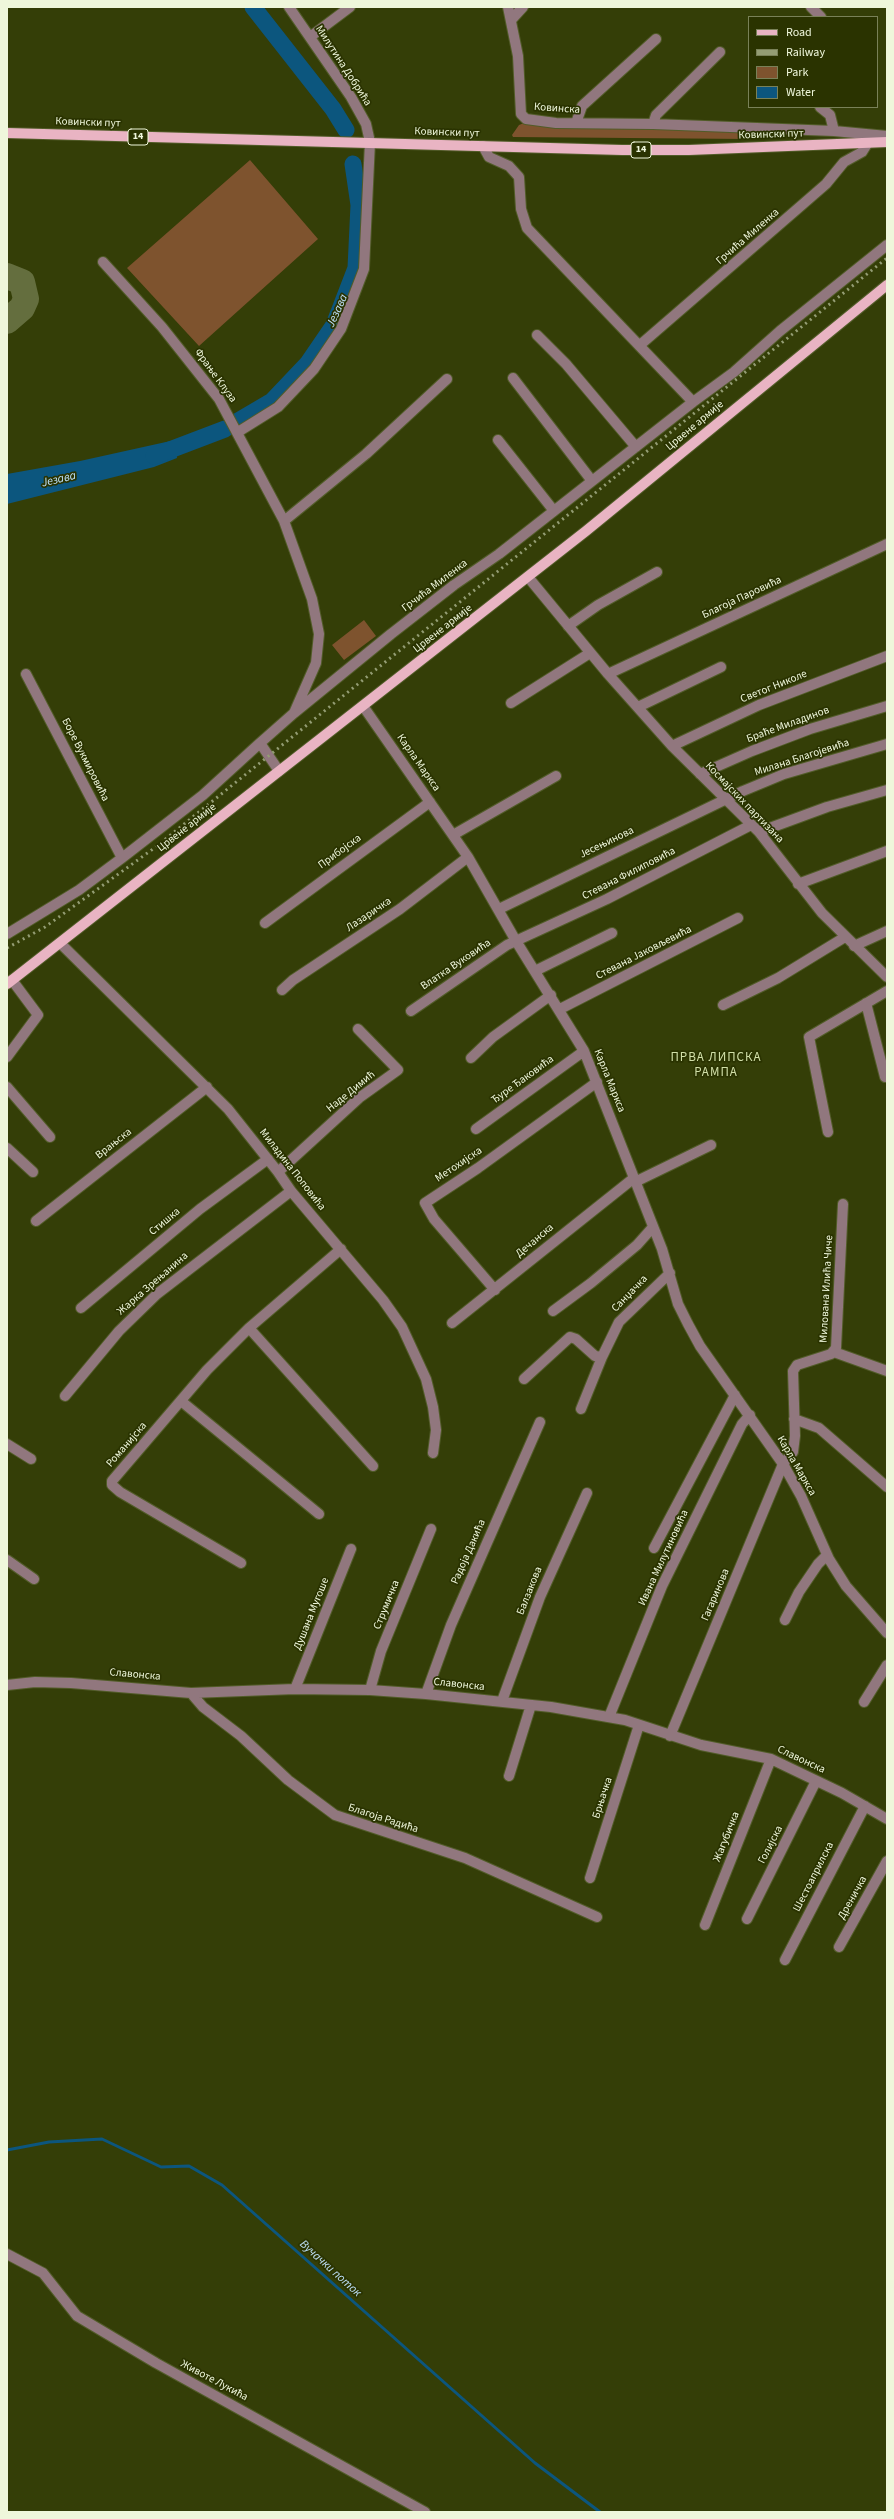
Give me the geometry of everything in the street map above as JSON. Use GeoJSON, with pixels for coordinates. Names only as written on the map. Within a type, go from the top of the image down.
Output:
{"type":"FeatureCollection","features":[{"type":"Feature","properties":{"kind":"main road","name":"Ковински пут"},"geometry":{"type":"LineString","coordinates":[[7,133],[669,150],[867,144],[887,142]]}},
{"type":"Feature","properties":{"kind":"main road","name":"Црвене армије"},"geometry":{"type":"LineString","coordinates":[[9,982],[528,577],[887,285]]}},
{"type":"Feature","properties":{"kind":"street","name":"Милутина Добрића"},"geometry":{"type":"LineString","coordinates":[[238,432],[278,407],[314,369],[341,329],[364,269],[370,142],[366,124],[289,7]]}},
{"type":"Feature","properties":{"kind":"street"},"geometry":{"type":"LineString","coordinates":[[310,37],[350,7]]}},
{"type":"Feature","properties":{"kind":"street","name":"Ковинска"},"geometry":{"type":"LineString","coordinates":[[508,7],[512,19],[518,56],[521,114],[526,119],[576,123],[653,124],[834,131],[887,136]]}},
{"type":"Feature","properties":{"kind":"street"},"geometry":{"type":"LineString","coordinates":[[512,19],[523,7]]}},
{"type":"Feature","properties":{"kind":"street"},"geometry":{"type":"LineString","coordinates":[[811,7],[820,16]]}},
{"type":"Feature","properties":{"kind":"street"},"geometry":{"type":"LineString","coordinates":[[576,123],[582,106],[656,39]]}},
{"type":"Feature","properties":{"kind":"street"},"geometry":{"type":"LineString","coordinates":[[653,124],[656,115],[720,52]]}},
{"type":"Feature","properties":{"kind":"street"},"geometry":{"type":"LineString","coordinates":[[821,108],[830,115],[834,131]]}},
{"type":"Feature","properties":{"kind":"street","name":"Грчића Миленка"},"geometry":{"type":"LineString","coordinates":[[640,345],[826,184],[844,162],[862,152],[867,144]]}},
{"type":"Feature","properties":{"kind":"street"},"geometry":{"type":"LineString","coordinates":[[483,146],[489,157],[509,166],[519,177],[520,209],[527,228],[606,313],[640,345],[693,402]]}},
{"type":"Feature","properties":{"kind":"street","name":"Грчића Миленка"},"geometry":{"type":"LineString","coordinates":[[294,713],[404,624],[554,511],[693,402],[734,372],[780,331],[887,245]]}},
{"type":"Feature","properties":{"kind":"street","name":"Фрање Клуза"},"geometry":{"type":"LineString","coordinates":[[103,262],[167,332],[219,399],[238,432],[284,521],[312,599],[319,634],[316,663],[294,713],[260,743]]}},
{"type":"Feature","properties":{"kind":"street"},"geometry":{"type":"LineString","coordinates":[[537,335],[566,364],[636,447]]}},
{"type":"Feature","properties":{"kind":"street"},"geometry":{"type":"LineString","coordinates":[[513,378],[592,481]]}},
{"type":"Feature","properties":{"kind":"street"},"geometry":{"type":"LineString","coordinates":[[284,521],[366,454],[447,379]]}},
{"type":"Feature","properties":{"kind":"street"},"geometry":{"type":"LineString","coordinates":[[498,440],[554,511]]}},
{"type":"Feature","properties":{"kind":"street","name":"Благоја Паровића"},"geometry":{"type":"LineString","coordinates":[[608,674],[887,544]]}},
{"type":"Feature","properties":{"kind":"street"},"geometry":{"type":"LineString","coordinates":[[568,626],[598,605],[657,572]]}},
{"type":"Feature","properties":{"kind":"street","name":"Космајских партизана"},"geometry":{"type":"LineString","coordinates":[[528,577],[590,653],[672,746],[759,832],[798,884],[845,937],[887,977]]}},
{"type":"Feature","properties":{"kind":"street"},"geometry":{"type":"LineString","coordinates":[[511,703],[590,653]]}},
{"type":"Feature","properties":{"kind":"street","name":"Светог Николе"},"geometry":{"type":"LineString","coordinates":[[672,746],[759,705],[887,656]]}},
{"type":"Feature","properties":{"kind":"street"},"geometry":{"type":"LineString","coordinates":[[638,707],[721,667]]}},
{"type":"Feature","properties":{"kind":"street","name":"Боре Вукмировића"},"geometry":{"type":"LineString","coordinates":[[26,674],[122,858]]}},
{"type":"Feature","properties":{"kind":"street","name":"Карла Маркса"},"geometry":{"type":"LineString","coordinates":[[363,706],[468,857],[516,941],[551,995],[584,1051],[653,1227],[670,1273],[678,1304],[697,1340],[783,1464],[801,1496],[827,1555],[846,1586],[887,1633]]}},
{"type":"Feature","properties":{"kind":"street","name":"Браће Миладинов"},"geometry":{"type":"LineString","coordinates":[[700,774],[746,753],[810,729],[887,706]]}},
{"type":"Feature","properties":{"kind":"street"},"geometry":{"type":"LineString","coordinates":[[7,934],[79,890],[122,858],[203,795],[260,743],[279,771]]}},
{"type":"Feature","properties":{"kind":"street","name":"Милана Благојевића"},"geometry":{"type":"LineString","coordinates":[[725,798],[784,774],[887,744]]}},
{"type":"Feature","properties":{"kind":"street"},"geometry":{"type":"LineString","coordinates":[[453,835],[556,776]]}},
{"type":"Feature","properties":{"kind":"street"},"geometry":{"type":"LineString","coordinates":[[759,832],[827,807],[887,790]]}},
{"type":"Feature","properties":{"kind":"street","name":"Јесењинова"},"geometry":{"type":"LineString","coordinates":[[499,909],[725,798]]}},
{"type":"Feature","properties":{"kind":"street","name":"Прибојска"},"geometry":{"type":"LineString","coordinates":[[265,923],[430,802]]}},
{"type":"Feature","properties":{"kind":"street","name":"Стевана Филиповића"},"geometry":{"type":"LineString","coordinates":[[516,941],[607,899],[751,824]]}},
{"type":"Feature","properties":{"kind":"street"},"geometry":{"type":"LineString","coordinates":[[798,884],[887,851]]}},
{"type":"Feature","properties":{"kind":"street","name":"Лазаричка"},"geometry":{"type":"LineString","coordinates":[[282,990],[293,980],[400,909],[468,857]]}},
{"type":"Feature","properties":{"kind":"street","name":"Стевана Јаковљевића"},"geometry":{"type":"LineString","coordinates":[[560,1010],[738,918]]}},
{"type":"Feature","properties":{"kind":"street"},"geometry":{"type":"LineString","coordinates":[[854,946],[887,931]]}},
{"type":"Feature","properties":{"kind":"street"},"geometry":{"type":"LineString","coordinates":[[535,971],[612,933]]}},
{"type":"Feature","properties":{"kind":"street"},"geometry":{"type":"LineString","coordinates":[[723,1005],[790,971],[845,937]]}},
{"type":"Feature","properties":{"kind":"street","name":"Влатка Вуковића"},"geometry":{"type":"LineString","coordinates":[[410,1010],[516,941]]}},
{"type":"Feature","properties":{"kind":"street","name":"Миладина Поповића"},"geometry":{"type":"LineString","coordinates":[[60,942],[207,1087],[246,1130],[291,1191],[341,1249],[402,1327],[426,1379],[433,1407],[436,1430],[433,1453]]}},
{"type":"Feature","properties":{"kind":"street"},"geometry":{"type":"LineString","coordinates":[[7,1057],[38,1015],[9,982]]}},
{"type":"Feature","properties":{"kind":"street"},"geometry":{"type":"LineString","coordinates":[[828,1132],[809,1037],[887,991]]}},
{"type":"Feature","properties":{"kind":"street"},"geometry":{"type":"LineString","coordinates":[[471,1058],[493,1038],[551,995]]}},
{"type":"Feature","properties":{"kind":"street"},"geometry":{"type":"LineString","coordinates":[[866,1004],[885,1077]]}},
{"type":"Feature","properties":{"kind":"street","name":"Наде Димић"},"geometry":{"type":"LineString","coordinates":[[278,1172],[359,1098],[398,1070],[358,1029]]}},
{"type":"Feature","properties":{"kind":"street","name":"Ђуре Ђаковића"},"geometry":{"type":"LineString","coordinates":[[476,1129],[584,1051]]}},
{"type":"Feature","properties":{"kind":"street","name":"Метохијска"},"geometry":{"type":"LineString","coordinates":[[495,1290],[434,1219],[425,1203],[478,1168],[597,1082]]}},
{"type":"Feature","properties":{"kind":"street"},"geometry":{"type":"LineString","coordinates":[[7,1087],[50,1137]]}},
{"type":"Feature","properties":{"kind":"street","name":"Врањска"},"geometry":{"type":"LineString","coordinates":[[36,1221],[207,1087]]}},
{"type":"Feature","properties":{"kind":"street"},"geometry":{"type":"LineString","coordinates":[[634,1180],[711,1145]]}},
{"type":"Feature","properties":{"kind":"street"},"geometry":{"type":"LineString","coordinates":[[7,1148],[33,1172]]}},
{"type":"Feature","properties":{"kind":"street","name":"Стишка"},"geometry":{"type":"LineString","coordinates":[[81,1308],[200,1209],[268,1159]]}},
{"type":"Feature","properties":{"kind":"street","name":"Дечанска"},"geometry":{"type":"LineString","coordinates":[[452,1323],[634,1180]]}},
{"type":"Feature","properties":{"kind":"street","name":"Жарка Зрењанина"},"geometry":{"type":"LineString","coordinates":[[65,1396],[119,1330],[156,1294],[291,1191]]}},
{"type":"Feature","properties":{"kind":"street","name":"Милована Илића Чиче"},"geometry":{"type":"LineString","coordinates":[[783,1464],[793,1452],[794,1419],[792,1376],[795,1367],[834,1352],[836,1348],[843,1204]]}},
{"type":"Feature","properties":{"kind":"street"},"geometry":{"type":"LineString","coordinates":[[553,1311],[591,1283],[637,1245],[653,1227]]}},
{"type":"Feature","properties":{"kind":"street","name":"Романијска"},"geometry":{"type":"LineString","coordinates":[[241,1563],[176,1526],[112,1485],[112,1481],[207,1370],[249,1328],[341,1249]]}},
{"type":"Feature","properties":{"kind":"street","name":"Санџачка"},"geometry":{"type":"LineString","coordinates":[[581,1409],[602,1357],[619,1322],[670,1273]]}},
{"type":"Feature","properties":{"kind":"street"},"geometry":{"type":"LineString","coordinates":[[249,1328],[372,1466]]}},
{"type":"Feature","properties":{"kind":"street"},"geometry":{"type":"LineString","coordinates":[[524,1379],[570,1337],[576,1339],[595,1356],[602,1357]]}},
{"type":"Feature","properties":{"kind":"street"},"geometry":{"type":"LineString","coordinates":[[834,1352],[887,1371]]}},
{"type":"Feature","properties":{"kind":"street"},"geometry":{"type":"LineString","coordinates":[[654,1548],[735,1395]]}},
{"type":"Feature","properties":{"kind":"street"},"geometry":{"type":"LineString","coordinates":[[180,1401],[319,1514]]}},
{"type":"Feature","properties":{"kind":"street","name":"Ивана Милутиновића"},"geometry":{"type":"LineString","coordinates":[[609,1716],[662,1586],[742,1424],[750,1415]]}},
{"type":"Feature","properties":{"kind":"street"},"geometry":{"type":"LineString","coordinates":[[794,1419],[819,1428],[887,1487]]}},
{"type":"Feature","properties":{"kind":"street","name":"Радоја Дакића"},"geometry":{"type":"LineString","coordinates":[[426,1694],[454,1618],[540,1422]]}},
{"type":"Feature","properties":{"kind":"street"},"geometry":{"type":"LineString","coordinates":[[7,1444],[31,1459]]}},
{"type":"Feature","properties":{"kind":"street","name":"Гагаринова"},"geometry":{"type":"LineString","coordinates":[[670,1736],[783,1464]]}},
{"type":"Feature","properties":{"kind":"street","name":"Балзакова"},"geometry":{"type":"LineString","coordinates":[[502,1701],[540,1597],[587,1493]]}},
{"type":"Feature","properties":{"kind":"street","name":"Струмичка"},"geometry":{"type":"LineString","coordinates":[[370,1690],[381,1651],[431,1530]]}},
{"type":"Feature","properties":{"kind":"street","name":"Душана Мугоше"},"geometry":{"type":"LineString","coordinates":[[295,1689],[351,1549]]}},
{"type":"Feature","properties":{"kind":"street"},"geometry":{"type":"LineString","coordinates":[[785,1620],[799,1592],[827,1555]]}},
{"type":"Feature","properties":{"kind":"street"},"geometry":{"type":"LineString","coordinates":[[7,1560],[34,1579]]}},
{"type":"Feature","properties":{"kind":"street"},"geometry":{"type":"LineString","coordinates":[[864,1702],[887,1665]]}},
{"type":"Feature","properties":{"kind":"street","name":"Славонска"},"geometry":{"type":"LineString","coordinates":[[7,1685],[35,1682],[71,1682],[192,1693],[295,1689],[370,1690],[502,1701],[609,1716],[701,1745],[771,1759],[865,1806],[887,1819]]}},
{"type":"Feature","properties":{"kind":"street","name":"Благоја Радића"},"geometry":{"type":"LineString","coordinates":[[192,1693],[203,1707],[242,1736],[288,1780],[335,1815],[465,1858],[597,1917]]}},
{"type":"Feature","properties":{"kind":"street"},"geometry":{"type":"LineString","coordinates":[[510,1776],[531,1705]]}},
{"type":"Feature","properties":{"kind":"street","name":"Брњачка"},"geometry":{"type":"LineString","coordinates":[[590,1878],[639,1725]]}},
{"type":"Feature","properties":{"kind":"street","name":"Жагубичка"},"geometry":{"type":"LineString","coordinates":[[705,1925],[771,1759]]}},
{"type":"Feature","properties":{"kind":"street","name":"Голијска"},"geometry":{"type":"LineString","coordinates":[[747,1919],[816,1781]]}},
{"type":"Feature","properties":{"kind":"street","name":"Шестоаприлска"},"geometry":{"type":"LineString","coordinates":[[785,1960],[865,1806]]}},
{"type":"Feature","properties":{"kind":"street","name":"Дреничка"},"geometry":{"type":"LineString","coordinates":[[840,1947],[887,1861]]}},
{"type":"Feature","properties":{"kind":"street","name":"Животе Лукића"},"geometry":{"type":"LineString","coordinates":[[7,2254],[43,2273],[77,2316],[156,2363],[425,2512]]}},
{"type":"Feature","properties":{"kind":"green space"},"geometry":{"type":"Polygon","coordinates":[[[524,123],[772,134],[769,138],[746,139],[513,137],[512,135],[519,125],[524,123]]]}},
{"type":"Feature","properties":{"kind":"green space"},"geometry":{"type":"Polygon","coordinates":[[[250,160],[318,239],[199,346],[127,268],[250,160]]]}},
{"type":"Feature","properties":{"kind":"green space"},"geometry":{"type":"Polygon","coordinates":[[[364,620],[376,636],[344,660],[332,645],[364,620]]]}},
{"type":"Feature","properties":{"kind":"water"},"geometry":{"type":"Polygon","coordinates":[[[175,440],[177,458],[154,467],[7,504],[7,474],[80,461],[175,440]]]}},
{"type":"Feature","properties":{"kind":"waterway","name":"Језава"},"geometry":{"type":"LineString","coordinates":[[253,7],[333,109],[346,130]]}},
{"type":"Feature","properties":{"kind":"waterway","name":"Језава"},"geometry":{"type":"LineString","coordinates":[[238,421],[272,401],[308,363],[334,325],[356,268],[359,205],[353,164]]}},
{"type":"Feature","properties":{"kind":"waterway","name":"Језава"},"geometry":{"type":"LineString","coordinates":[[154,456],[225,429]]}},
{"type":"Feature","properties":{"kind":"waterway","name":"Вучачки поток"},"geometry":{"type":"LineString","coordinates":[[7,2150],[49,2142],[102,2139],[161,2167],[189,2166],[222,2185],[535,2463],[600,2512]]}},
{"type":"Feature","properties":{"kind":"taxiway"},"geometry":{"type":"LineString","coordinates":[[7,276],[22,282],[26,299],[22,308],[7,321]]}},
{"type":"Feature","properties":{"kind":"railway"},"geometry":{"type":"LineString","coordinates":[[7,948],[45,927],[153,849],[887,258]]}},
{"type":"Feature","properties":{"kind":"district","name":"ПРВА ЛИПСКА РАМПА"},"geometry":{"type":"Point","coordinates":[716,1066]}}]}
